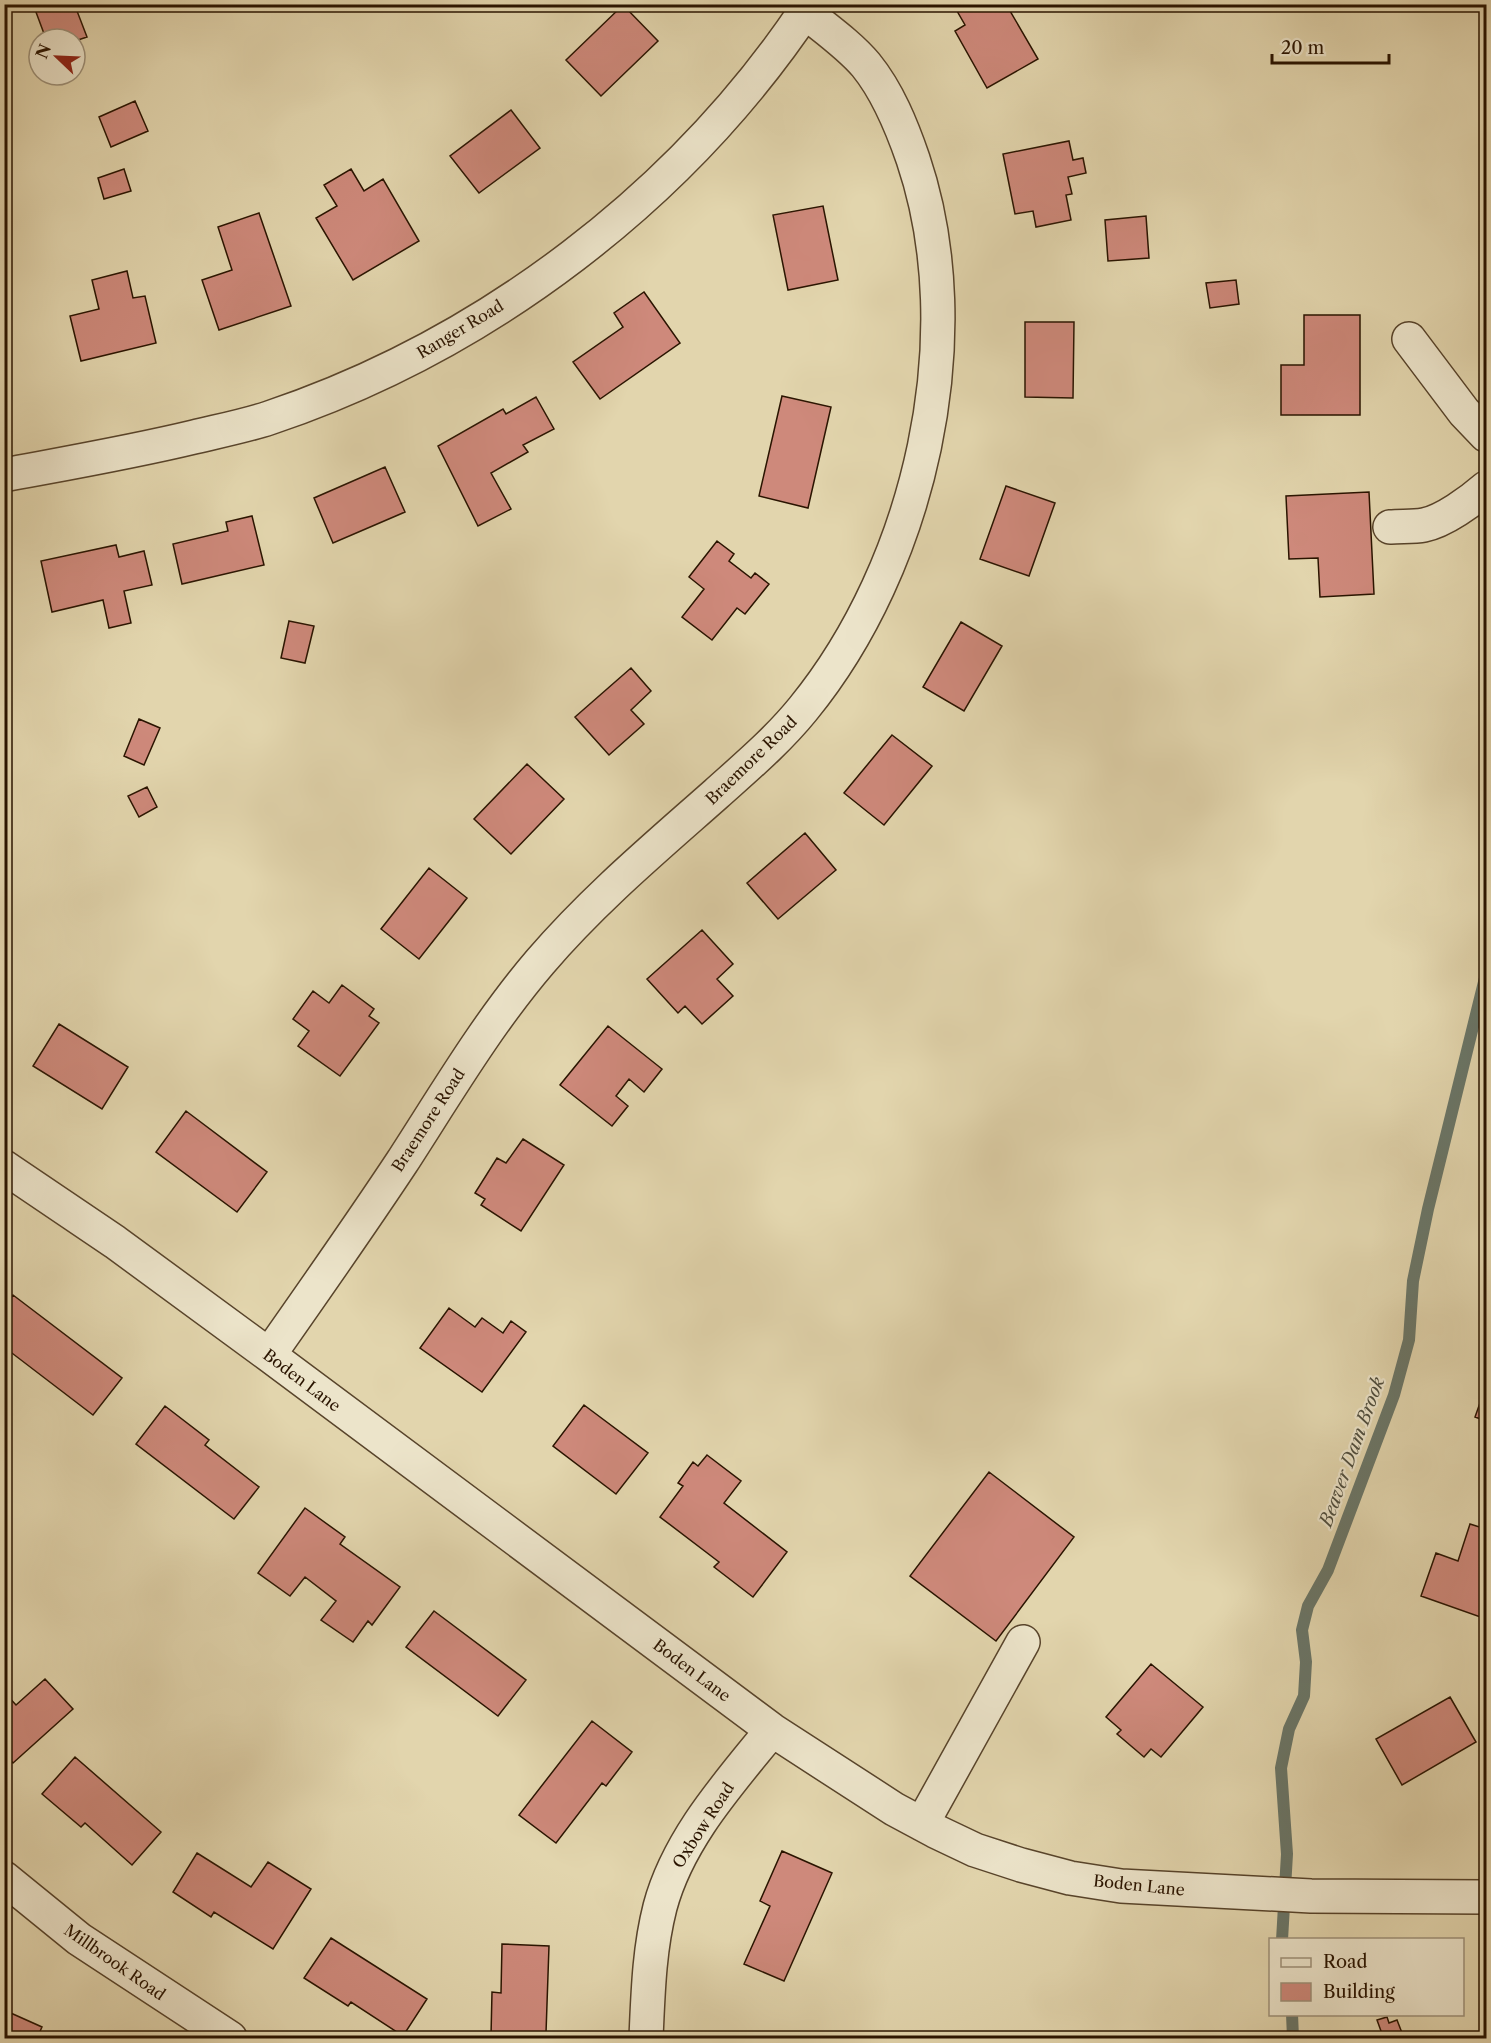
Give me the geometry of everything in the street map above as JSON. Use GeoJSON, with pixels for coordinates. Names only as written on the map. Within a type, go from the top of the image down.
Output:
{"type":"FeatureCollection","features":[{"type":"Feature","properties":{"kind":"street","name":"Ranger Road"},"geometry":{"type":"LineString","coordinates":[[4,475],[161,445],[269,418],[376,375],[425,351],[517,295],[610,226],[652,189],[731,108],[767,64],[807,8]]}},
{"type":"Feature","properties":{"kind":"street","name":"Braemore Road"},"geometry":{"type":"LineString","coordinates":[[269,1355],[368,1215],[470,1054],[539,963],[578,919],[763,752],[802,710],[838,662],[865,616],[908,514],[932,401],[937,345],[937,292],[932,236],[922,186],[906,138],[885,94],[866,65],[807,8]]}},
{"type":"Feature","properties":{"kind":"street"},"geometry":{"type":"LineString","coordinates":[[1409,339],[1464,412],[1486,435]]}},
{"type":"Feature","properties":{"kind":"street"},"geometry":{"type":"LineString","coordinates":[[1390,527],[1425,525],[1451,513],[1486,488]]}},
{"type":"Feature","properties":{"kind":"street","name":"Boden Lane"},"geometry":{"type":"LineString","coordinates":[[4,1167],[115,1242],[772,1730],[894,1809],[922,1824],[975,1850],[1021,1865],[1070,1878],[1122,1886],[1311,1896],[1486,1897]]}},
{"type":"Feature","properties":{"kind":"street"},"geometry":{"type":"LineString","coordinates":[[922,1824],[1023,1642]]}},
{"type":"Feature","properties":{"kind":"street","name":"Oxbow Road"},"geometry":{"type":"LineString","coordinates":[[646,2038],[651,1949],[660,1905],[675,1867],[723,1792],[772,1730]]}},
{"type":"Feature","properties":{"kind":"street","name":"Millbrook Road"},"geometry":{"type":"LineString","coordinates":[[4,1878],[79,1939],[230,2038]]}},
{"type":"Feature","properties":{"kind":"building"},"geometry":{"type":"Polygon","coordinates":[[[33,4],[94,4],[77,11],[83,27],[42,27],[33,4]]]}},
{"type":"Feature","properties":{"kind":"building"},"geometry":{"type":"Polygon","coordinates":[[[953,4],[1006,4],[1038,59],[987,88],[955,31],[965,25],[953,4]]]}},
{"type":"Feature","properties":{"kind":"building"},"geometry":{"type":"Polygon","coordinates":[[[623,5],[658,41],[601,96],[566,60],[623,5]]]}},
{"type":"Feature","properties":{"kind":"building"},"geometry":{"type":"Polygon","coordinates":[[[135,101],[148,131],[111,147],[99,117],[135,101]]]}},
{"type":"Feature","properties":{"kind":"building"},"geometry":{"type":"Polygon","coordinates":[[[511,110],[540,148],[479,193],[450,156],[511,110]]]}},
{"type":"Feature","properties":{"kind":"building"},"geometry":{"type":"Polygon","coordinates":[[[1069,141],[1073,160],[1083,158],[1086,173],[1068,177],[1072,194],[1066,195],[1071,220],[1036,227],[1033,211],[1015,214],[1003,154],[1069,141]]]}},
{"type":"Feature","properties":{"kind":"building"},"geometry":{"type":"Polygon","coordinates":[[[124,169],[131,191],[104,199],[98,178],[124,169]]]}},
{"type":"Feature","properties":{"kind":"building"},"geometry":{"type":"Polygon","coordinates":[[[351,169],[364,191],[383,179],[419,241],[353,280],[316,218],[337,206],[324,185],[351,169]]]}},
{"type":"Feature","properties":{"kind":"building"},"geometry":{"type":"Polygon","coordinates":[[[823,206],[838,280],[788,290],[773,215],[823,206]]]}},
{"type":"Feature","properties":{"kind":"building"},"geometry":{"type":"Polygon","coordinates":[[[259,213],[291,306],[219,330],[202,280],[232,270],[218,227],[259,213]]]}},
{"type":"Feature","properties":{"kind":"building"},"geometry":{"type":"Polygon","coordinates":[[[1146,216],[1149,258],[1108,261],[1105,220],[1146,216]]]}},
{"type":"Feature","properties":{"kind":"building"},"geometry":{"type":"Polygon","coordinates":[[[127,271],[133,298],[145,296],[156,343],[81,361],[70,316],[99,309],[92,280],[127,271]]]}},
{"type":"Feature","properties":{"kind":"building"},"geometry":{"type":"Polygon","coordinates":[[[1236,280],[1239,304],[1210,308],[1206,283],[1236,280]]]}},
{"type":"Feature","properties":{"kind":"building"},"geometry":{"type":"Polygon","coordinates":[[[644,292],[680,343],[600,399],[573,362],[623,327],[614,313],[644,292]]]}},
{"type":"Feature","properties":{"kind":"building"},"geometry":{"type":"Polygon","coordinates":[[[1304,315],[1360,315],[1360,415],[1281,415],[1281,365],[1304,365],[1304,315]]]}},
{"type":"Feature","properties":{"kind":"building"},"geometry":{"type":"Polygon","coordinates":[[[1025,322],[1074,322],[1073,398],[1025,397],[1025,322]]]}},
{"type":"Feature","properties":{"kind":"building"},"geometry":{"type":"Polygon","coordinates":[[[4,341],[10,372],[4,373],[4,341]]]}},
{"type":"Feature","properties":{"kind":"building"},"geometry":{"type":"Polygon","coordinates":[[[782,396],[831,407],[808,508],[759,496],[782,396]]]}},
{"type":"Feature","properties":{"kind":"building"},"geometry":{"type":"Polygon","coordinates":[[[536,397],[554,429],[523,445],[528,452],[491,473],[511,509],[478,526],[438,446],[503,409],[506,414],[536,397]]]}},
{"type":"Feature","properties":{"kind":"building"},"geometry":{"type":"Polygon","coordinates":[[[385,467],[405,512],[333,543],[314,498],[385,467]]]}},
{"type":"Feature","properties":{"kind":"building"},"geometry":{"type":"Polygon","coordinates":[[[1006,486],[1055,503],[1029,576],[980,559],[1006,486]]]}},
{"type":"Feature","properties":{"kind":"building"},"geometry":{"type":"Polygon","coordinates":[[[1369,492],[1374,594],[1320,597],[1318,558],[1289,559],[1286,496],[1369,492]]]}},
{"type":"Feature","properties":{"kind":"building"},"geometry":{"type":"Polygon","coordinates":[[[252,516],[264,565],[182,584],[173,544],[228,531],[226,522],[252,516]]]}},
{"type":"Feature","properties":{"kind":"building"},"geometry":{"type":"Polygon","coordinates":[[[717,541],[734,554],[729,561],[751,578],[755,573],[769,584],[745,614],[737,608],[712,640],[682,617],[704,589],[689,577],[717,541]]]}},
{"type":"Feature","properties":{"kind":"building"},"geometry":{"type":"Polygon","coordinates":[[[116,545],[119,557],[144,551],[152,585],[124,591],[131,623],[109,628],[103,600],[52,612],[41,561],[116,545]]]}},
{"type":"Feature","properties":{"kind":"building"},"geometry":{"type":"Polygon","coordinates":[[[289,621],[314,626],[305,663],[281,658],[289,621]]]}},
{"type":"Feature","properties":{"kind":"building"},"geometry":{"type":"Polygon","coordinates":[[[961,622],[1002,646],[964,711],[923,687],[961,622]]]}},
{"type":"Feature","properties":{"kind":"building"},"geometry":{"type":"Polygon","coordinates":[[[631,668],[651,691],[631,710],[644,724],[609,755],[575,717],[631,668]]]}},
{"type":"Feature","properties":{"kind":"building"},"geometry":{"type":"Polygon","coordinates":[[[139,719],[160,728],[144,765],[124,756],[139,719]]]}},
{"type":"Feature","properties":{"kind":"building"},"geometry":{"type":"Polygon","coordinates":[[[892,735],[932,766],[884,825],[844,793],[892,735]]]}},
{"type":"Feature","properties":{"kind":"building"},"geometry":{"type":"Polygon","coordinates":[[[527,764],[564,799],[511,854],[474,819],[527,764]]]}},
{"type":"Feature","properties":{"kind":"building"},"geometry":{"type":"Polygon","coordinates":[[[147,787],[157,807],[139,817],[128,796],[147,787]]]}},
{"type":"Feature","properties":{"kind":"building"},"geometry":{"type":"Polygon","coordinates":[[[805,833],[836,870],[778,919],[747,883],[805,833]]]}},
{"type":"Feature","properties":{"kind":"building"},"geometry":{"type":"Polygon","coordinates":[[[429,868],[467,898],[419,959],[381,929],[429,868]]]}},
{"type":"Feature","properties":{"kind":"building"},"geometry":{"type":"Polygon","coordinates":[[[702,930],[733,964],[717,979],[733,996],[702,1024],[685,1006],[678,1013],[647,979],[702,930]]]}},
{"type":"Feature","properties":{"kind":"building"},"geometry":{"type":"Polygon","coordinates":[[[342,985],[374,1009],[369,1016],[379,1023],[340,1076],[298,1046],[309,1031],[293,1019],[313,991],[329,1003],[342,985]]]}},
{"type":"Feature","properties":{"kind":"building"},"geometry":{"type":"Polygon","coordinates":[[[59,1024],[128,1067],[102,1109],[33,1066],[59,1024]]]}},
{"type":"Feature","properties":{"kind":"building"},"geometry":{"type":"Polygon","coordinates":[[[608,1026],[662,1069],[644,1092],[629,1079],[616,1096],[628,1106],[612,1126],[560,1085],[608,1026]]]}},
{"type":"Feature","properties":{"kind":"building"},"geometry":{"type":"Polygon","coordinates":[[[186,1111],[267,1172],[237,1212],[156,1152],[186,1111]]]}},
{"type":"Feature","properties":{"kind":"building"},"geometry":{"type":"Polygon","coordinates":[[[523,1139],[564,1165],[521,1231],[481,1205],[485,1199],[475,1193],[497,1158],[506,1163],[523,1139]]]}},
{"type":"Feature","properties":{"kind":"building"},"geometry":{"type":"Polygon","coordinates":[[[13,1295],[122,1378],[93,1415],[4,1347],[4,1307],[13,1295]]]}},
{"type":"Feature","properties":{"kind":"building"},"geometry":{"type":"Polygon","coordinates":[[[449,1308],[475,1327],[482,1318],[503,1333],[511,1321],[526,1332],[482,1392],[420,1348],[449,1308]]]}},
{"type":"Feature","properties":{"kind":"building"},"geometry":{"type":"Polygon","coordinates":[[[1486,1386],[1486,1421],[1475,1417],[1486,1386]]]}},
{"type":"Feature","properties":{"kind":"building"},"geometry":{"type":"Polygon","coordinates":[[[584,1405],[648,1453],[616,1494],[553,1446],[584,1405]]]}},
{"type":"Feature","properties":{"kind":"building"},"geometry":{"type":"Polygon","coordinates":[[[165,1406],[209,1440],[205,1445],[259,1487],[234,1519],[136,1444],[165,1406]]]}},
{"type":"Feature","properties":{"kind":"building"},"geometry":{"type":"Polygon","coordinates":[[[707,1455],[741,1481],[724,1503],[787,1552],[753,1597],[714,1567],[719,1562],[660,1517],[683,1486],[678,1483],[693,1462],[698,1466],[707,1455]]]}},
{"type":"Feature","properties":{"kind":"building"},"geometry":{"type":"Polygon","coordinates":[[[989,1472],[1074,1537],[996,1641],[910,1576],[989,1472]]]}},
{"type":"Feature","properties":{"kind":"building"},"geometry":{"type":"Polygon","coordinates":[[[305,1508],[345,1537],[340,1544],[400,1587],[372,1625],[368,1621],[353,1642],[321,1620],[336,1601],[305,1577],[290,1596],[258,1573],[305,1508]]]}},
{"type":"Feature","properties":{"kind":"building"},"geometry":{"type":"Polygon","coordinates":[[[1470,1524],[1486,1529],[1486,1619],[1421,1596],[1436,1553],[1458,1561],[1470,1524]]]}},
{"type":"Feature","properties":{"kind":"building"},"geometry":{"type":"Polygon","coordinates":[[[434,1611],[526,1680],[498,1716],[406,1647],[434,1611]]]}},
{"type":"Feature","properties":{"kind":"building"},"geometry":{"type":"Polygon","coordinates":[[[1151,1664],[1203,1707],[1161,1757],[1151,1749],[1144,1757],[1117,1734],[1121,1730],[1106,1717],[1151,1664]]]}},
{"type":"Feature","properties":{"kind":"building"},"geometry":{"type":"Polygon","coordinates":[[[45,1679],[73,1709],[13,1763],[4,1753],[4,1692],[16,1705],[45,1679]]]}},
{"type":"Feature","properties":{"kind":"building"},"geometry":{"type":"Polygon","coordinates":[[[1450,1697],[1476,1742],[1402,1785],[1376,1739],[1450,1697]]]}},
{"type":"Feature","properties":{"kind":"building"},"geometry":{"type":"Polygon","coordinates":[[[592,1721],[632,1752],[606,1786],[602,1783],[556,1843],[519,1815],[592,1721]]]}},
{"type":"Feature","properties":{"kind":"building"},"geometry":{"type":"Polygon","coordinates":[[[75,1757],[161,1832],[132,1865],[85,1823],[81,1827],[42,1794],[75,1757]]]}},
{"type":"Feature","properties":{"kind":"building"},"geometry":{"type":"Polygon","coordinates":[[[782,1851],[832,1873],[784,1981],[744,1964],[770,1906],[760,1901],[782,1851]]]}},
{"type":"Feature","properties":{"kind":"building"},"geometry":{"type":"Polygon","coordinates":[[[197,1853],[251,1887],[268,1862],[311,1889],[273,1949],[214,1912],[211,1917],[173,1892],[197,1853]]]}},
{"type":"Feature","properties":{"kind":"building"},"geometry":{"type":"Polygon","coordinates":[[[331,1938],[427,1999],[403,2036],[351,2002],[348,2006],[304,1978],[331,1938]]]}},
{"type":"Feature","properties":{"kind":"building"},"geometry":{"type":"Polygon","coordinates":[[[502,1944],[549,1946],[546,2033],[552,2034],[552,2038],[497,2038],[497,2036],[491,2036],[492,1992],[501,1993],[502,1944]]]}},
{"type":"Feature","properties":{"kind":"building"},"geometry":{"type":"Polygon","coordinates":[[[4,2010],[42,2027],[37,2038],[4,2038],[4,2010]]]}},
{"type":"Feature","properties":{"kind":"building"},"geometry":{"type":"Polygon","coordinates":[[[1387,2017],[1389,2023],[1397,2020],[1404,2038],[1361,2038],[1381,2031],[1377,2020],[1387,2017]]]}},
{"type":"Feature","properties":{"kind":"waterway","name":"Beaver Dam Brook"},"geometry":{"type":"LineString","coordinates":[[1282,1938],[1287,1854],[1281,1768],[1289,1729],[1304,1696],[1306,1662],[1302,1630],[1308,1606],[1328,1570],[1394,1395],[1409,1340],[1413,1281],[1428,1209],[1486,974]]}},
{"type":"Feature","properties":{"kind":"waterway","name":"Beaver Dam Brook"},"geometry":{"type":"LineString","coordinates":[[1292,2016],[1293,2038]]}}]}
